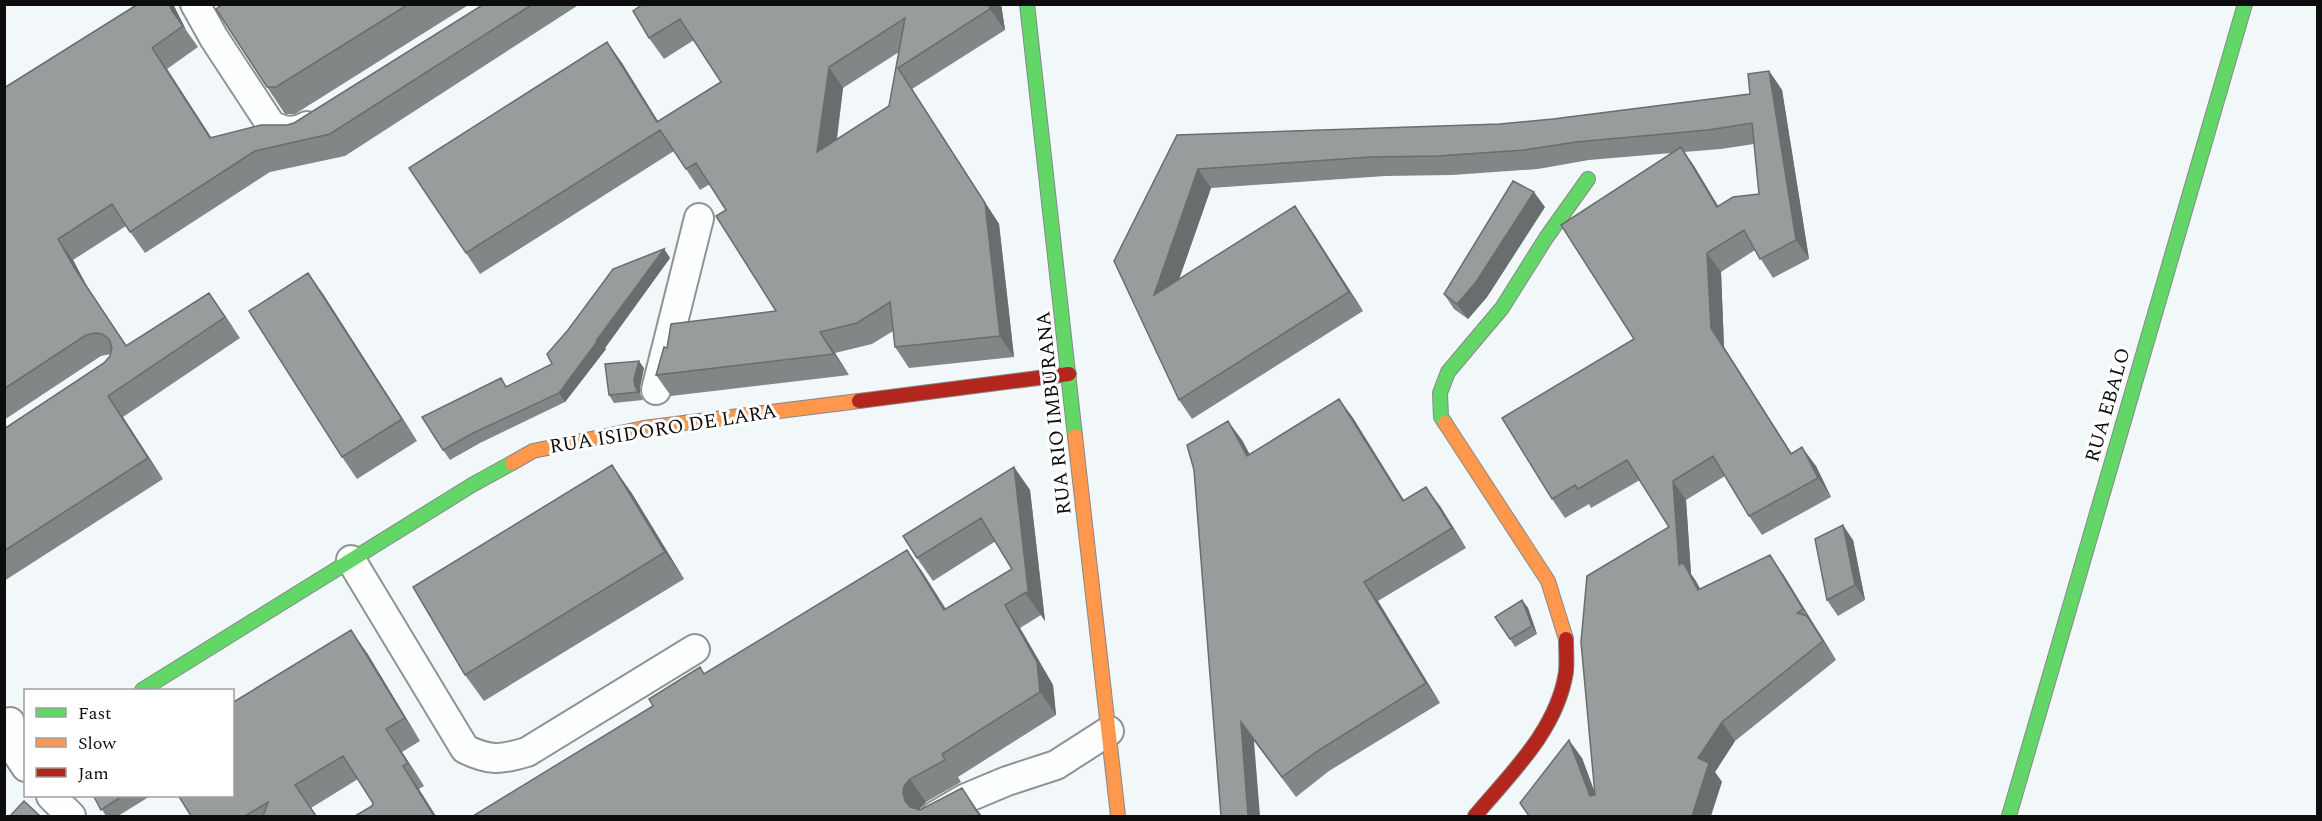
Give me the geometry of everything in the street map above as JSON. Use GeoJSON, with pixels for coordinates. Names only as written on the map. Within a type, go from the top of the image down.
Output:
{"type":"FeatureCollection","features":[{"type":"Feature","properties":{"kind":"street"},"geometry":{"type":"LineString","coordinates":[[195,4],[214,38],[271,124],[283,131],[300,130],[333,110]]}},
{"type":"Feature","properties":{"kind":"street","name":"RUA RIO IMBURANA"},"geometry":{"type":"LineString","coordinates":[[1027,4],[1118,816]]}},
{"type":"Feature","properties":{"kind":"street","name":"RUA EBALO"},"geometry":{"type":"LineString","coordinates":[[2009,816],[2245,4]]}},
{"type":"Feature","properties":{"kind":"street"},"geometry":{"type":"LineString","coordinates":[[1475,816],[1535,744],[1556,707],[1566,671],[1566,639],[1548,581],[1441,417],[1440,393],[1448,372],[1502,308],[1546,238],[1588,179]]}},
{"type":"Feature","properties":{"kind":"street"},"geometry":{"type":"LineString","coordinates":[[644,428],[655,394],[699,218]]}},
{"type":"Feature","properties":{"kind":"street","name":"RUA ISIDORO DE LARA"},"geometry":{"type":"LineString","coordinates":[[144,689],[472,485],[533,451],[644,428],[1069,374]]}},
{"type":"Feature","properties":{"kind":"street"},"geometry":{"type":"LineString","coordinates":[[351,560],[465,749],[482,758],[501,760],[527,752],[695,649]]}},
{"type":"Feature","properties":{"kind":"street"},"geometry":{"type":"LineString","coordinates":[[13,722],[16,748],[24,763]]}},
{"type":"Feature","properties":{"kind":"street"},"geometry":{"type":"LineString","coordinates":[[934,816],[964,799],[1007,781],[1056,765],[1109,731]]}},
{"type":"Feature","properties":{"kind":"street"},"geometry":{"type":"LineString","coordinates":[[53,797],[70,816]]}},
{"type":"Feature","properties":{"kind":"building"},"geometry":{"type":"Polygon","coordinates":[[[138,4],[169,4],[183,26],[152,48],[210,138],[261,125],[294,123],[484,4],[533,4],[330,134],[255,151],[130,232],[112,204],[58,239],[126,346],[209,293],[225,317],[108,396],[148,458],[4,551],[4,429],[104,363],[110,356],[112,347],[109,339],[102,334],[86,335],[4,389],[4,88],[138,4]]]}},
{"type":"Feature","properties":{"kind":"building"},"geometry":{"type":"Polygon","coordinates":[[[223,4],[409,4],[276,87],[267,87],[216,9],[223,4]]]}},
{"type":"Feature","properties":{"kind":"building"},"geometry":{"type":"Polygon","coordinates":[[[643,4],[989,4],[990,9],[898,68],[985,203],[1000,336],[895,347],[890,302],[857,323],[820,332],[834,354],[656,375],[664,347],[667,348],[671,324],[776,311],[716,216],[726,210],[696,163],[686,169],[660,130],[466,253],[409,168],[607,42],[657,122],[721,82],[680,19],[649,38],[633,11],[643,4]],[[905,18],[829,67],[817,152],[889,106],[905,18]]]}},
{"type":"Feature","properties":{"kind":"building"},"geometry":{"type":"Polygon","coordinates":[[[1769,71],[1796,240],[1760,259],[1744,230],[1707,253],[1711,328],[1791,454],[1802,447],[1818,478],[1749,516],[1713,456],[1673,481],[1679,565],[1683,562],[1698,590],[1770,555],[1803,609],[1797,613],[1807,616],[1823,641],[1722,722],[1698,758],[1709,763],[1692,816],[1529,816],[1520,803],[1569,740],[1590,796],[1595,795],[1581,642],[1587,576],[1669,527],[1627,460],[1578,489],[1575,485],[1552,499],[1502,418],[1634,339],[1561,225],[1681,147],[1717,207],[1733,197],[1759,194],[1752,123],[1708,130],[1576,142],[1524,150],[1438,156],[1372,157],[1198,169],[1154,295],[1295,206],[1349,292],[1179,400],[1114,261],[1177,135],[1500,124],[1553,119],[1750,94],[1748,74],[1769,71]]]}},
{"type":"Feature","properties":{"kind":"building"},"geometry":{"type":"Polygon","coordinates":[[[1513,181],[1534,192],[1476,282],[1457,304],[1444,294],[1513,181]]]}},
{"type":"Feature","properties":{"kind":"building"},"geometry":{"type":"Polygon","coordinates":[[[664,249],[559,393],[473,433],[443,450],[422,417],[501,378],[506,387],[552,364],[547,354],[568,330],[613,269],[664,249]]]}},
{"type":"Feature","properties":{"kind":"building"},"geometry":{"type":"Polygon","coordinates":[[[308,273],[402,419],[342,457],[249,311],[308,273]]]}},
{"type":"Feature","properties":{"kind":"building"},"geometry":{"type":"Polygon","coordinates":[[[639,361],[634,379],[638,392],[609,395],[605,364],[639,361]]]}},
{"type":"Feature","properties":{"kind":"building"},"geometry":{"type":"Polygon","coordinates":[[[1339,399],[1403,501],[1426,487],[1452,528],[1364,582],[1426,683],[1316,752],[1282,777],[1241,722],[1248,816],[1221,816],[1194,470],[1187,445],[1228,421],[1247,456],[1339,399]]]}},
{"type":"Feature","properties":{"kind":"building"},"geometry":{"type":"Polygon","coordinates":[[[612,465],[665,552],[465,675],[413,587],[612,465]]]}},
{"type":"Feature","properties":{"kind":"building"},"geometry":{"type":"Polygon","coordinates":[[[1014,467],[1029,598],[1026,592],[1005,605],[1037,662],[1040,692],[942,754],[945,760],[910,779],[904,786],[903,793],[910,807],[920,810],[962,788],[980,816],[473,816],[653,706],[649,699],[700,667],[704,674],[907,550],[944,610],[1012,569],[981,518],[917,558],[903,536],[1014,467]]]}},
{"type":"Feature","properties":{"kind":"building"},"geometry":{"type":"Polygon","coordinates":[[[1843,525],[1855,585],[1827,600],[1815,539],[1843,525]]]}},
{"type":"Feature","properties":{"kind":"building"},"geometry":{"type":"Polygon","coordinates":[[[1522,600],[1532,626],[1510,639],[1495,617],[1522,600]]]}},
{"type":"Feature","properties":{"kind":"building"},"geometry":{"type":"Polygon","coordinates":[[[351,630],[405,718],[386,729],[408,763],[403,766],[434,816],[355,816],[372,806],[373,803],[343,756],[295,785],[316,816],[263,816],[268,802],[245,816],[191,816],[179,797],[234,797],[234,702],[351,630]]]}},
{"type":"Feature","properties":{"kind":"building"},"geometry":{"type":"Polygon","coordinates":[[[94,797],[121,797],[101,810],[94,797]]]}},
{"type":"Feature","properties":{"kind":"building"},"geometry":{"type":"Polygon","coordinates":[[[24,801],[40,816],[10,816],[24,801]]]}},
{"type":"Feature","properties":{"kind":"traffic: fast"},"geometry":{"type":"LineString","coordinates":[[1027,4],[1075,436]]}},
{"type":"Feature","properties":{"kind":"traffic: fast"},"geometry":{"type":"LineString","coordinates":[[2009,816],[2245,4]]}},
{"type":"Feature","properties":{"kind":"traffic: fast"},"geometry":{"type":"LineString","coordinates":[[1445,423],[1441,417],[1440,393],[1448,372],[1502,308],[1546,238],[1588,179]]}},
{"type":"Feature","properties":{"kind":"traffic: fast"},"geometry":{"type":"LineString","coordinates":[[144,689],[472,485],[512,463]]}},
{"type":"Feature","properties":{"kind":"traffic: slow"},"geometry":{"type":"LineString","coordinates":[[512,463],[533,451],[644,428],[859,401]]}},
{"type":"Feature","properties":{"kind":"traffic: slow"},"geometry":{"type":"LineString","coordinates":[[1445,423],[1548,581],[1566,639]]}},
{"type":"Feature","properties":{"kind":"traffic: slow"},"geometry":{"type":"LineString","coordinates":[[1075,436],[1118,816]]}},
{"type":"Feature","properties":{"kind":"traffic: jam"},"geometry":{"type":"LineString","coordinates":[[859,401],[1069,374]]}},
{"type":"Feature","properties":{"kind":"traffic: jam"},"geometry":{"type":"LineString","coordinates":[[1475,816],[1531,750],[1553,713],[1566,672],[1566,639]]}}]}
